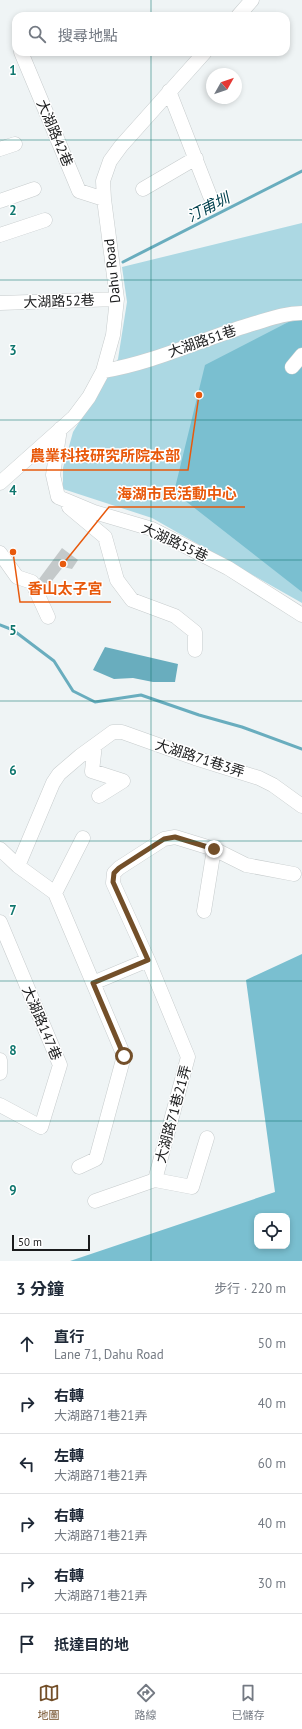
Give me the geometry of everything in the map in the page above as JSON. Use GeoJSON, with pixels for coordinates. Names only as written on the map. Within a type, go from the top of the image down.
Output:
{"type":"FeatureCollection","features":[{"type":"Feature","properties":{"kind":"street"},"geometry":{"type":"LineString","coordinates":[[242,12],[252,0]]}},
{"type":"Feature","properties":{"kind":"street","name":"大湖路42巷"},"geometry":{"type":"LineString","coordinates":[[23,56],[79,191],[104,199]]}},
{"type":"Feature","properties":{"kind":"street","name":"Dahu Road"},"geometry":{"type":"LineString","coordinates":[[0,483],[74,417],[89,397],[103,371],[114,335],[117,298],[103,181],[110,161],[121,146],[201,56]]}},
{"type":"Feature","properties":{"kind":"street"},"geometry":{"type":"LineString","coordinates":[[169,91],[210,196]]}},
{"type":"Feature","properties":{"kind":"street"},"geometry":{"type":"LineString","coordinates":[[0,149],[15,144]]}},
{"type":"Feature","properties":{"kind":"street"},"geometry":{"type":"LineString","coordinates":[[143,189],[196,158]]}},
{"type":"Feature","properties":{"kind":"street"},"geometry":{"type":"LineString","coordinates":[[0,201],[34,189]]}},
{"type":"Feature","properties":{"kind":"street"},"geometry":{"type":"LineString","coordinates":[[0,235],[45,220]]}},
{"type":"Feature","properties":{"kind":"street","name":"大湖路52巷"},"geometry":{"type":"LineString","coordinates":[[0,302],[117,298]]}},
{"type":"Feature","properties":{"kind":"street","name":"大湖路51巷"},"geometry":{"type":"LineString","coordinates":[[103,371],[129,367],[222,333],[288,313],[302,313]]}},
{"type":"Feature","properties":{"kind":"street"},"geometry":{"type":"LineString","coordinates":[[292,367],[302,356]]}},
{"type":"Feature","properties":{"kind":"street"},"geometry":{"type":"LineString","coordinates":[[60,429],[53,475],[58,497],[104,537],[117,580],[132,600],[175,616],[195,632],[195,650]]}},
{"type":"Feature","properties":{"kind":"street","name":"大湖路55巷"},"geometry":{"type":"LineString","coordinates":[[58,497],[94,512],[152,528],[228,568],[302,615]]}},
{"type":"Feature","properties":{"kind":"street"},"geometry":{"type":"LineString","coordinates":[[0,553],[18,577],[32,582],[48,617]]}},
{"type":"Feature","properties":{"kind":"street","name":"大湖路71巷3弄"},"geometry":{"type":"LineString","coordinates":[[18,866],[53,783],[59,774],[113,732],[122,732],[195,758],[259,778],[273,785],[302,806]]}},
{"type":"Feature","properties":{"kind":"street"},"geometry":{"type":"LineString","coordinates":[[95,745],[92,770],[123,781],[99,796]]}},
{"type":"Feature","properties":{"kind":"street","name":"大湖路71巷21弄"},"geometry":{"type":"LineString","coordinates":[[155,1180],[188,1057],[148,960],[113,882],[114,873],[119,868],[164,839],[175,837],[214,849],[246,865],[294,874]]}},
{"type":"Feature","properties":{"kind":"street"},"geometry":{"type":"LineString","coordinates":[[55,893],[83,838]]}},
{"type":"Feature","properties":{"kind":"street"},"geometry":{"type":"LineString","coordinates":[[0,849],[18,866],[55,893],[124,1056],[96,1159],[79,1167]]}},
{"type":"Feature","properties":{"kind":"street"},"geometry":{"type":"LineString","coordinates":[[204,911],[214,849]]}},
{"type":"Feature","properties":{"kind":"street","name":"大湖路147巷"},"geometry":{"type":"LineString","coordinates":[[0,922],[60,1065],[41,1127],[0,1105]]}},
{"type":"Feature","properties":{"kind":"street"},"geometry":{"type":"LineString","coordinates":[[93,983],[148,960]]}},
{"type":"Feature","properties":{"kind":"street"},"geometry":{"type":"LineString","coordinates":[[0,1060],[0,1073]]}},
{"type":"Feature","properties":{"kind":"street","name":"大湖路71巷21弄"},"geometry":{"type":"LineString","coordinates":[[95,1201],[155,1180],[192,1187],[207,1138]]}},
{"type":"Feature","properties":{"kind":"shaded area"},"geometry":{"type":"Polygon","coordinates":[[[302,223],[302,603],[152,518],[63,489],[63,468],[73,432],[118,359],[127,302],[122,267],[302,223]]]}},
{"type":"Feature","properties":{"kind":"shaded area"},"geometry":{"type":"Polygon","coordinates":[[[302,315],[302,592],[174,492],[205,365],[302,315]]]}},
{"type":"Feature","properties":{"kind":"shaded area"},"geometry":{"type":"Polygon","coordinates":[[[105,647],[178,664],[175,682],[153,682],[133,678],[114,679],[93,670],[105,647]]]}},
{"type":"Feature","properties":{"kind":"shaded area"},"geometry":{"type":"Polygon","coordinates":[[[302,954],[302,1261],[70,1261],[275,1192],[246,980],[302,954]]]}},
{"type":"Feature","properties":{"kind":"building"},"geometry":{"type":"Polygon","coordinates":[[[62,548],[78,560],[72,569],[63,567],[48,586],[39,579],[62,548]]]}},
{"type":"Feature","properties":{"kind":"waterway","name":"汀甫圳"},"geometry":{"type":"LineString","coordinates":[[123,262],[302,171]]}},
{"type":"Feature","properties":{"kind":"waterway"},"geometry":{"type":"LineString","coordinates":[[0,625],[13,630],[54,661],[73,691],[95,702],[141,695],[199,715],[242,727],[302,749]]}},
{"type":"Feature","properties":{"kind":"place","name":"農業科技研究所院本部"},"geometry":{"type":"Point","coordinates":[199,395]}},
{"type":"Feature","properties":{"kind":"place","name":"香山太子宮"},"geometry":{"type":"Point","coordinates":[13,552]}},
{"type":"Feature","properties":{"kind":"place","name":"海湖市民活動中心"},"geometry":{"type":"Point","coordinates":[63,564]}},
{"type":"Feature","properties":{"kind":"route"},"geometry":{"type":"LineString","coordinates":[[124,1056],[93,983],[148,960],[113,882],[114,873],[119,868],[164,839],[175,837],[214,849]]}}]}
